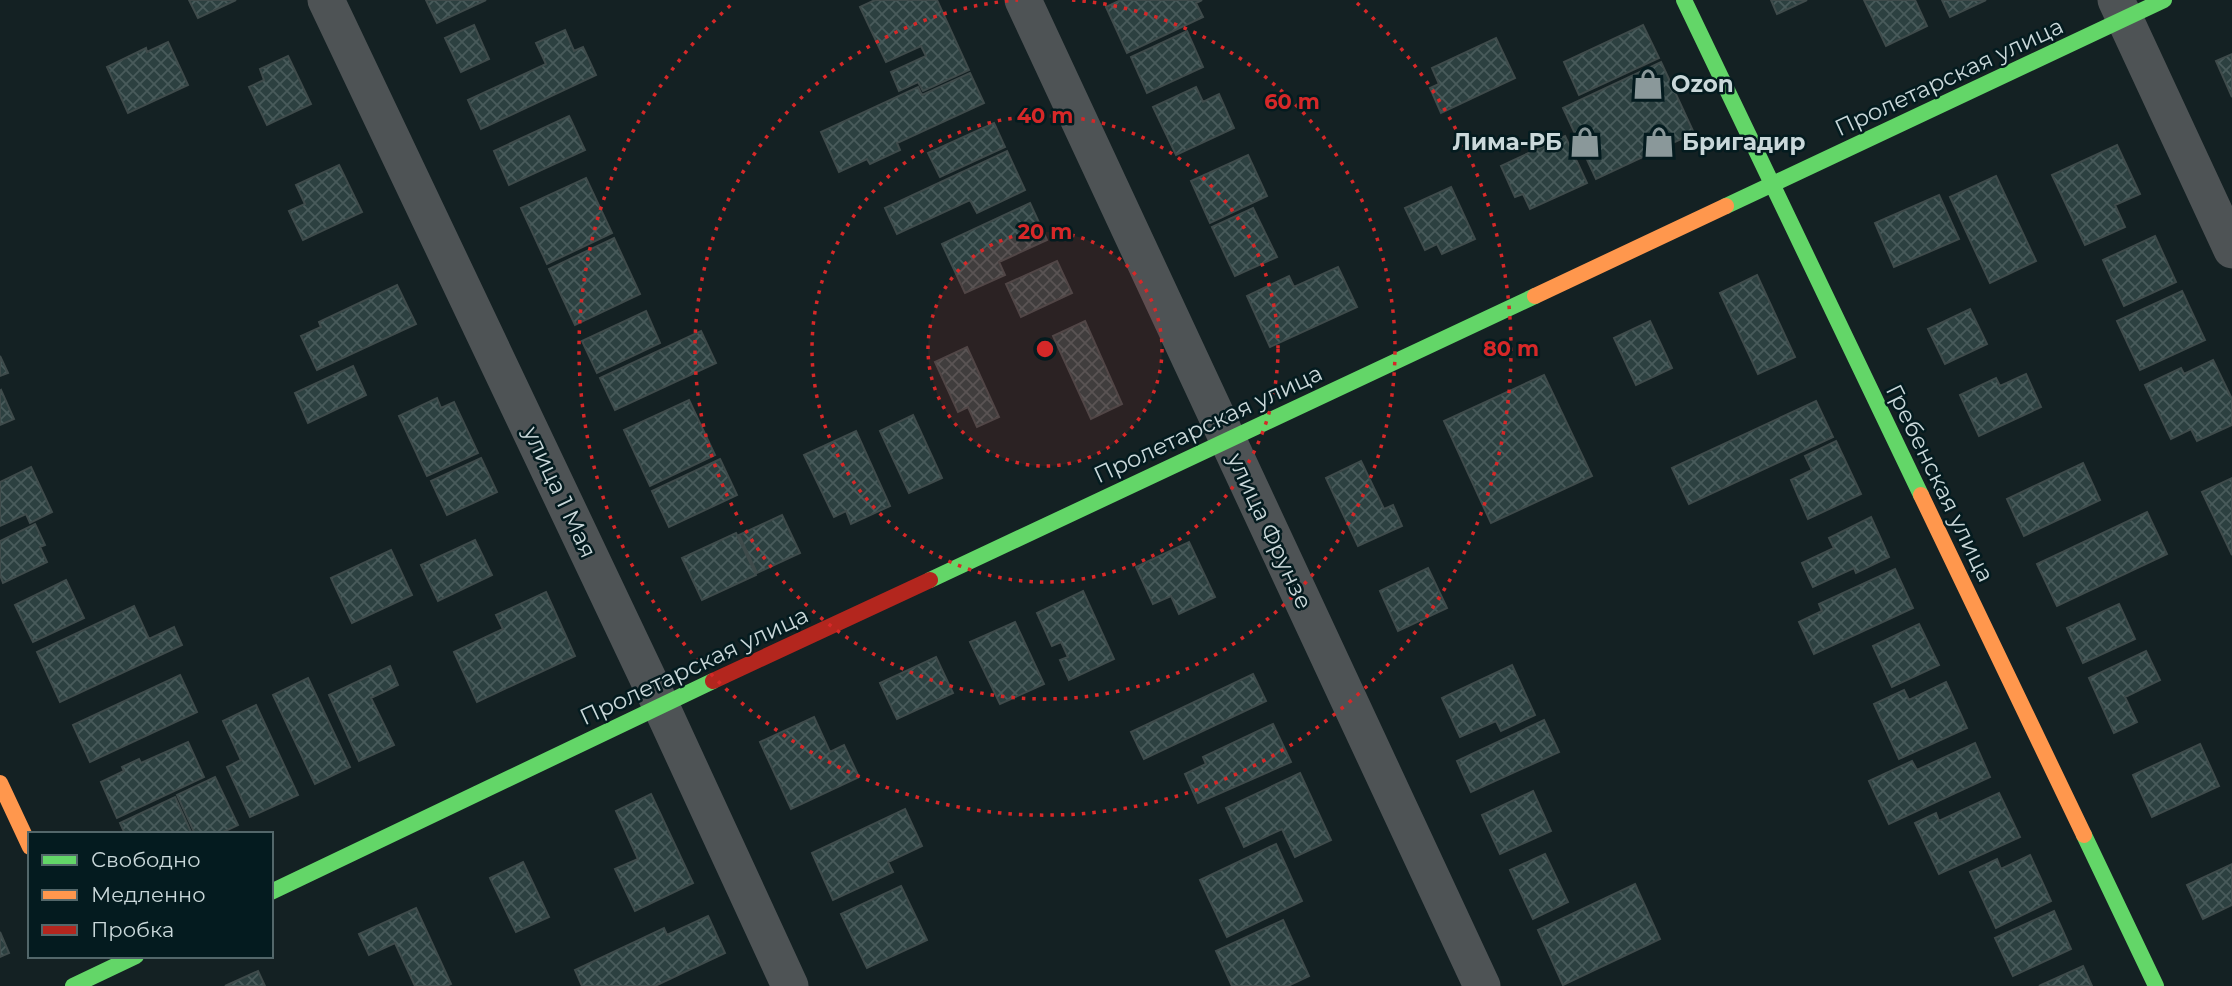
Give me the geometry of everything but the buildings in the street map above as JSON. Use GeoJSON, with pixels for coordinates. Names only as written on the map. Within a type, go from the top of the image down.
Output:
{"type":"FeatureCollection","features":[{"type":"Feature","properties":{"kind":"main road","name":"Гребенская улица"},"geometry":{"type":"LineString","coordinates":[[1684,0],[2156,986]]}},
{"type":"Feature","properties":{"kind":"main road","name":"Пролетарская улица"},"geometry":{"type":"LineString","coordinates":[[273,891],[1771,185],[2121,9],[2164,0]]}},
{"type":"Feature","properties":{"kind":"main road"},"geometry":{"type":"LineString","coordinates":[[0,783],[28,843]]}},
{"type":"Feature","properties":{"kind":"main road"},"geometry":{"type":"LineString","coordinates":[[86,979],[132,958]]}},
{"type":"Feature","properties":{"kind":"street","name":"улица 1 Мая"},"geometry":{"type":"LineString","coordinates":[[326,0],[661,706],[790,986]]}},
{"type":"Feature","properties":{"kind":"street","name":"улица Фрунзе"},"geometry":{"type":"LineString","coordinates":[[1023,0],[1482,986]]}},
{"type":"Feature","properties":{"kind":"street"},"geometry":{"type":"LineString","coordinates":[[2121,9],[2232,250]]}},
{"type":"Feature","properties":{"kind":"traffic: fast"},"geometry":{"type":"LineString","coordinates":[[1684,0],[1921,495]]}},
{"type":"Feature","properties":{"kind":"traffic: fast"},"geometry":{"type":"LineString","coordinates":[[1726,206],[2164,0]]}},
{"type":"Feature","properties":{"kind":"traffic: fast"},"geometry":{"type":"LineString","coordinates":[[930,580],[1535,296]]}},
{"type":"Feature","properties":{"kind":"traffic: fast"},"geometry":{"type":"LineString","coordinates":[[273,891],[713,681]]}},
{"type":"Feature","properties":{"kind":"traffic: fast"},"geometry":{"type":"LineString","coordinates":[[2084,835],[2156,986]]}},
{"type":"Feature","properties":{"kind":"traffic: fast"},"geometry":{"type":"LineString","coordinates":[[73,986],[132,958]]}},
{"type":"Feature","properties":{"kind":"traffic: slow"},"geometry":{"type":"LineString","coordinates":[[1535,296],[1726,206]]}},
{"type":"Feature","properties":{"kind":"traffic: slow"},"geometry":{"type":"LineString","coordinates":[[1921,495],[2084,835]]}},
{"type":"Feature","properties":{"kind":"traffic: slow"},"geometry":{"type":"LineString","coordinates":[[0,783],[28,843]]}},
{"type":"Feature","properties":{"kind":"traffic: jam"},"geometry":{"type":"LineString","coordinates":[[713,681],[930,580]]}},
{"type":"Feature","properties":{"kind":"place","name":"Ozon"},"geometry":{"type":"Point","coordinates":[1648,84]}},
{"type":"Feature","properties":{"kind":"place","name":"Лима-РБ"},"geometry":{"type":"Point","coordinates":[1585,142]}},
{"type":"Feature","properties":{"kind":"place","name":"Бригадир"},"geometry":{"type":"Point","coordinates":[1659,142]}}]}
